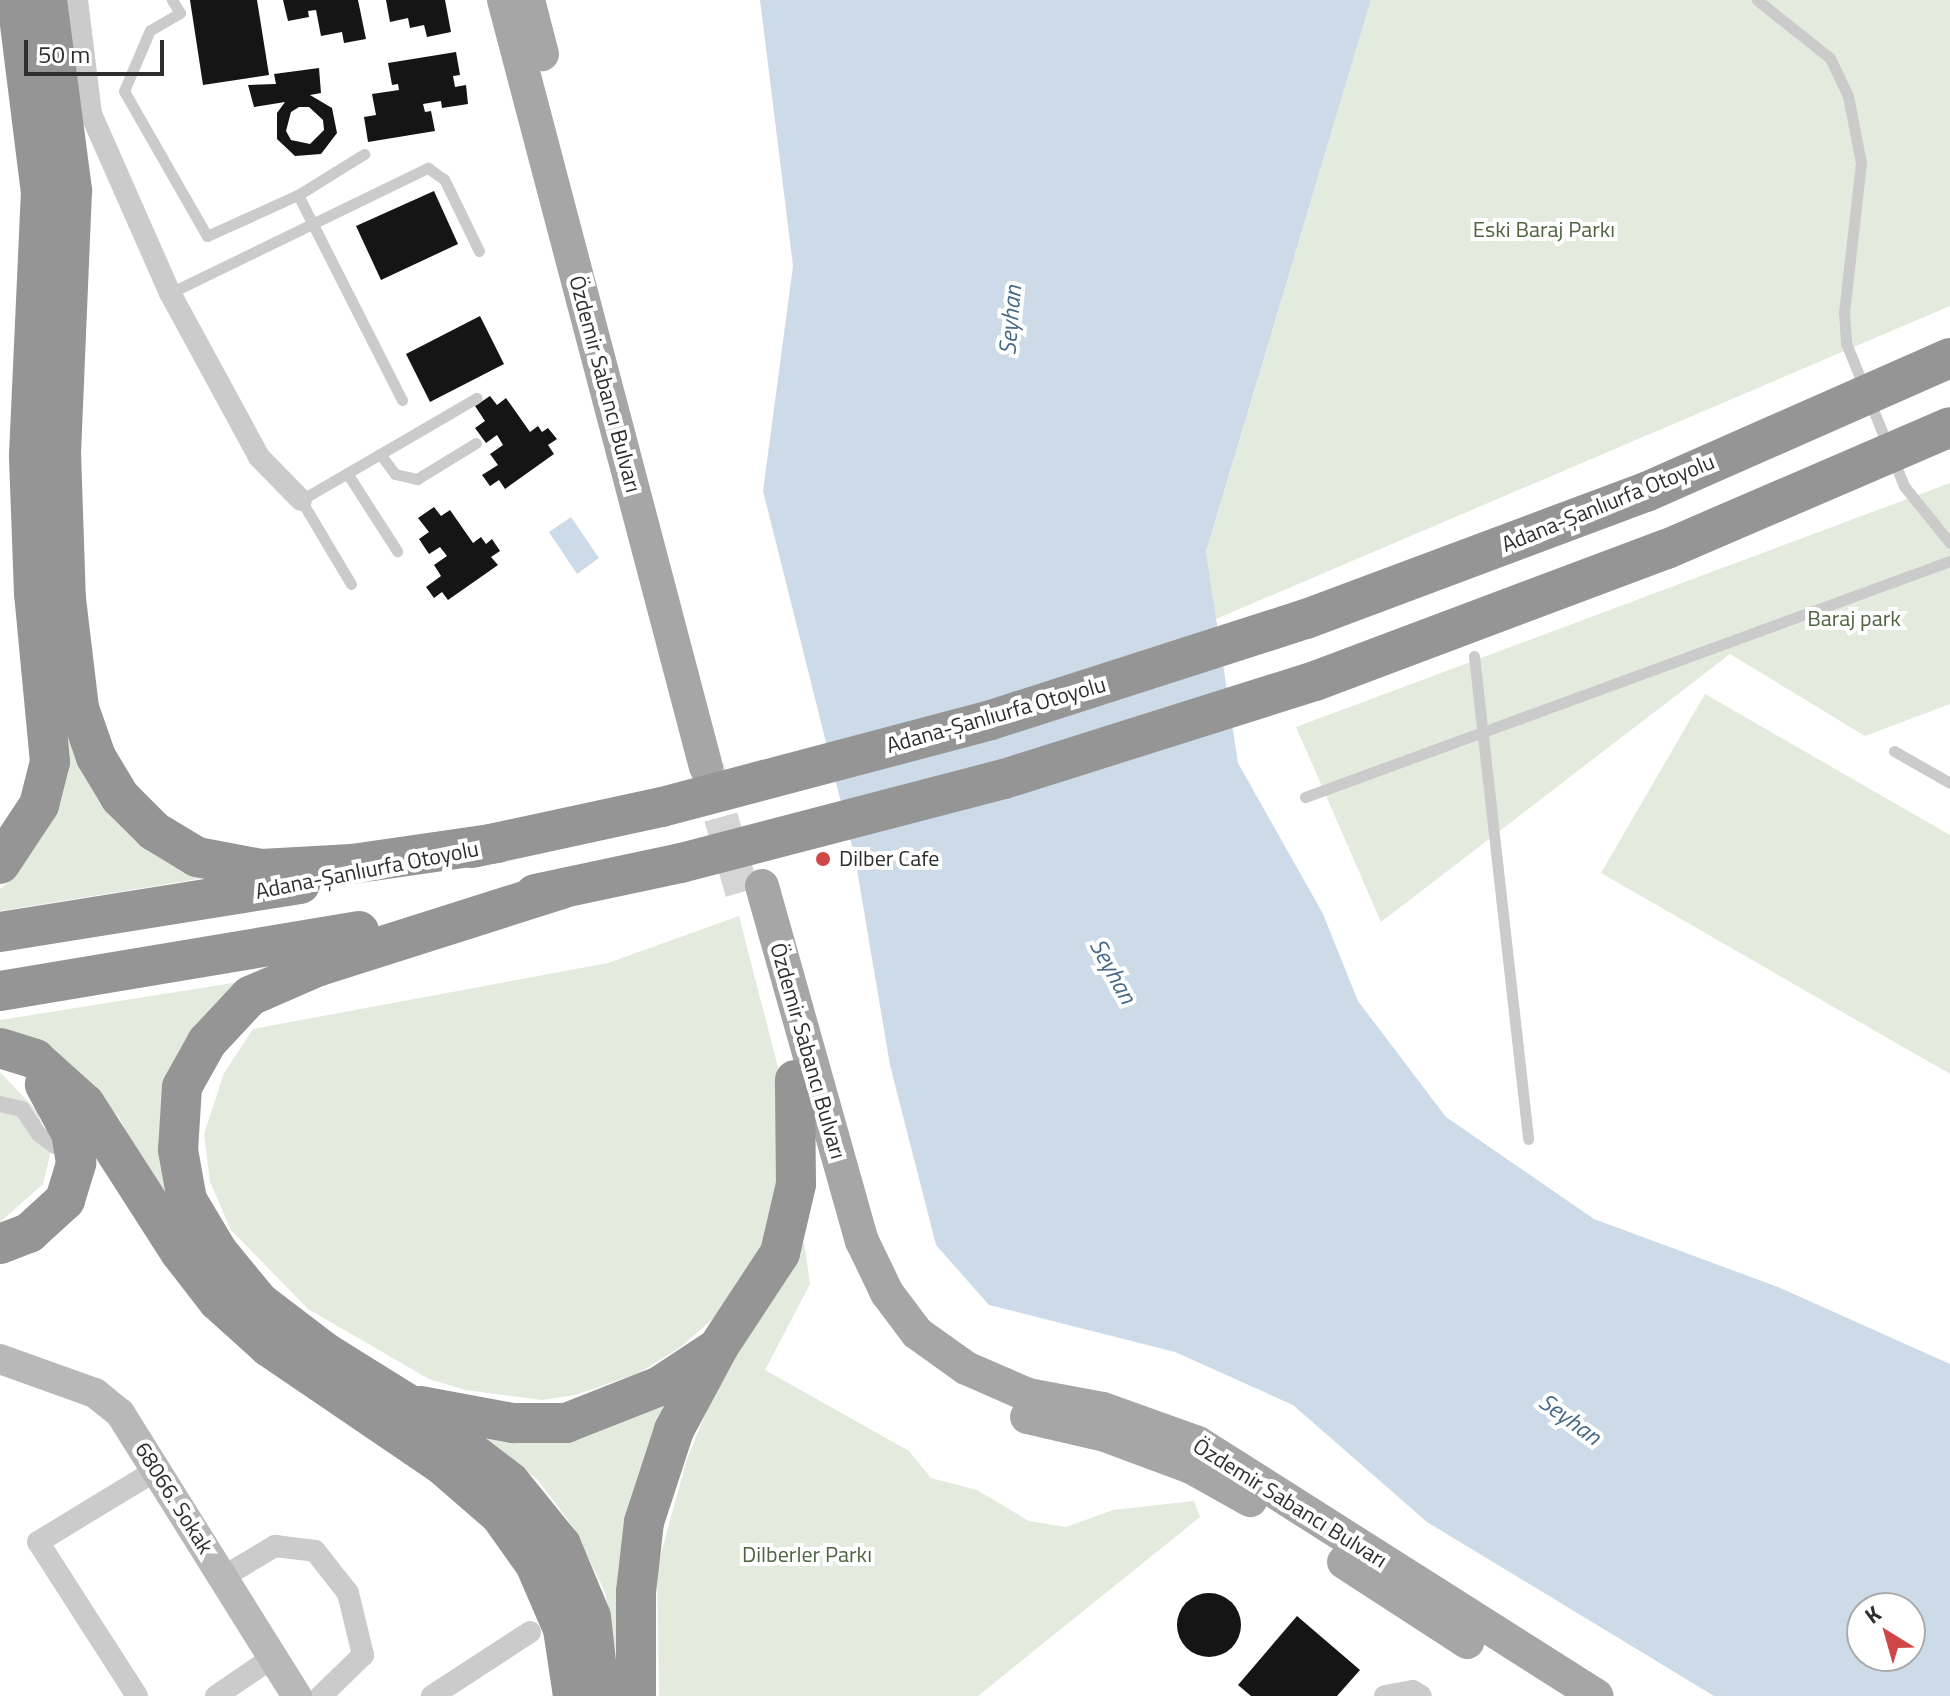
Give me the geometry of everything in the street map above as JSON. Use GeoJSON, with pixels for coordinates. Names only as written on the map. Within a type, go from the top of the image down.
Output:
{"type":"FeatureCollection","features":[{"type":"Feature","properties":{"kind":"highway"},"geometry":{"type":"LineString","coordinates":[[0,864],[39,805],[50,762],[34,594],[29,455],[41,193],[17,0]]}},
{"type":"Feature","properties":{"kind":"highway"},"geometry":{"type":"LineString","coordinates":[[47,0],[72,191],[61,452],[66,599],[79,708],[96,757],[120,797],[154,831],[197,857],[261,869],[352,864],[497,843]]}},
{"type":"Feature","properties":{"kind":"highway","name":"Adana-Şanlıurfa Otoyolu"},"geometry":{"type":"LineString","coordinates":[[0,932],[209,901],[497,843],[662,807],[991,720],[1306,619],[1646,492],[1950,358]]}},
{"type":"Feature","properties":{"kind":"highway"},"geometry":{"type":"LineString","coordinates":[[0,991],[232,954],[562,889],[681,863],[1004,779],[1315,681],[1667,549],[1950,427]]}},
{"type":"Feature","properties":{"kind":"highway"},"geometry":{"type":"LineString","coordinates":[[562,889],[319,966],[250,996],[207,1042],[182,1087],[178,1150],[187,1200],[218,1252],[259,1302],[326,1353],[408,1404],[510,1482],[561,1545],[591,1617],[600,1696]]}},
{"type":"Feature","properties":{"kind":"highway"},"geometry":{"type":"LineString","coordinates":[[0,1244],[29,1233],[65,1200],[76,1163],[71,1133],[17,1054]]}},
{"type":"Feature","properties":{"kind":"highway"},"geometry":{"type":"LineString","coordinates":[[17,1054],[85,1104],[218,1301],[269,1347],[440,1463],[500,1515],[535,1564],[563,1629],[573,1696]]}},
{"type":"Feature","properties":{"kind":"highway"},"geometry":{"type":"LineString","coordinates":[[636,1696],[636,1592],[644,1522],[674,1430],[719,1346],[780,1253],[796,1184],[795,1080]]}},
{"type":"Feature","properties":{"kind":"highway"},"geometry":{"type":"LineString","coordinates":[[408,1404],[513,1423],[566,1423],[660,1386],[719,1346]]}},
{"type":"Feature","properties":{"kind":"main road","name":"Özdemir Sabancı Bulvarı"},"geometry":{"type":"LineString","coordinates":[[504,0],[718,767],[528,0]]}},
{"type":"Feature","properties":{"kind":"main road","name":"Özdemir Sabancı Bulvarı"},"geometry":{"type":"LineString","coordinates":[[1557,1696],[1191,1467],[1105,1435],[1016,1414],[951,1387],[921,1363],[867,1303],[841,1248],[795,1080],[752,889],[862,1241],[887,1293],[917,1333],[966,1368],[1028,1395],[1103,1409],[1198,1443],[1597,1696]]}},
{"type":"Feature","properties":{"kind":"main road","name":"68066. Sokak"},"geometry":{"type":"LineString","coordinates":[[0,1359],[108,1401],[158,1469],[297,1696]]}},
{"type":"Feature","properties":{"kind":"street"},"geometry":{"type":"LineString","coordinates":[[77,0],[91,114],[170,293],[259,457],[301,500]]}},
{"type":"Feature","properties":{"kind":"street"},"geometry":{"type":"LineString","coordinates":[[0,1104],[22,1109],[39,1134],[55,1146]]}},
{"type":"Feature","properties":{"kind":"street"},"geometry":{"type":"LineString","coordinates":[[137,1696],[38,1542],[158,1469]]}},
{"type":"Feature","properties":{"kind":"street"},"geometry":{"type":"LineString","coordinates":[[223,1577],[275,1546],[315,1551],[348,1593],[363,1655],[321,1696]]}},
{"type":"Feature","properties":{"kind":"street"},"geometry":{"type":"LineString","coordinates":[[432,1696],[530,1632]]}},
{"type":"Feature","properties":{"kind":"street"},"geometry":{"type":"LineString","coordinates":[[216,1696],[272,1658]]}},
{"type":"Feature","properties":{"kind":"street"},"geometry":{"type":"LineString","coordinates":[[1385,1696],[1413,1691],[1421,1696]]}},
{"type":"Feature","properties":{"kind":"lane"},"geometry":{"type":"LineString","coordinates":[[172,0],[180,13],[150,30],[124,91],[207,236],[298,195],[364,154]]}},
{"type":"Feature","properties":{"kind":"lane"},"geometry":{"type":"LineString","coordinates":[[1757,0],[1830,58],[1848,96],[1861,163],[1844,313],[1846,343],[1904,486],[1950,543]]}},
{"type":"Feature","properties":{"kind":"lane"},"geometry":{"type":"LineString","coordinates":[[170,293],[428,168],[444,179],[479,251]]}},
{"type":"Feature","properties":{"kind":"lane"},"geometry":{"type":"LineString","coordinates":[[298,195],[402,400]]}},
{"type":"Feature","properties":{"kind":"lane"},"geometry":{"type":"LineString","coordinates":[[351,584],[301,500],[476,398]]}},
{"type":"Feature","properties":{"kind":"lane"},"geometry":{"type":"LineString","coordinates":[[380,454],[400,477],[417,479],[476,443]]}},
{"type":"Feature","properties":{"kind":"lane"},"geometry":{"type":"LineString","coordinates":[[347,473],[397,551]]}},
{"type":"Feature","properties":{"kind":"lane"},"geometry":{"type":"LineString","coordinates":[[1305,797],[1482,735],[1950,561]]}},
{"type":"Feature","properties":{"kind":"lane"},"geometry":{"type":"LineString","coordinates":[[1474,656],[1528,1139]]}},
{"type":"Feature","properties":{"kind":"lane"},"geometry":{"type":"LineString","coordinates":[[1894,751],[1950,783]]}},
{"type":"Feature","properties":{"kind":"green space","name":"Eski Baraj Parkı"},"geometry":{"type":"Polygon","coordinates":[[[1371,0],[1950,0],[1950,306],[1216,619],[1206,553],[1371,0]]]}},
{"type":"Feature","properties":{"kind":"green space","name":"Baraj park"},"geometry":{"type":"Polygon","coordinates":[[[1950,483],[1950,704],[1865,736],[1730,654],[1381,922],[1296,727],[1950,483]]]}},
{"type":"Feature","properties":{"kind":"green space"},"geometry":{"type":"Polygon","coordinates":[[[52,684],[72,742],[223,875],[0,911],[0,889],[12,879],[52,684]]]}},
{"type":"Feature","properties":{"kind":"green space"},"geometry":{"type":"Polygon","coordinates":[[[1705,694],[1950,835],[1950,1074],[1601,873],[1705,694]]]}},
{"type":"Feature","properties":{"kind":"green space"},"geometry":{"type":"Polygon","coordinates":[[[739,916],[781,1079],[783,1155],[765,1242],[716,1316],[682,1346],[639,1373],[575,1395],[542,1400],[465,1390],[429,1379],[308,1309],[231,1230],[210,1182],[204,1134],[224,1073],[253,1029],[608,963],[739,916]]]}},
{"type":"Feature","properties":{"kind":"green space"},"geometry":{"type":"Polygon","coordinates":[[[239,982],[207,1017],[172,1183],[563,1601],[148,1175],[119,1117],[84,1082],[0,1034],[0,1020],[239,982]]]}},
{"type":"Feature","properties":{"kind":"green space"},"geometry":{"type":"Polygon","coordinates":[[[0,1072],[37,1111],[51,1151],[43,1184],[0,1222],[0,1072]]]}},
{"type":"Feature","properties":{"kind":"green space","name":"Dilberler Parkı"},"geometry":{"type":"Polygon","coordinates":[[[804,1242],[810,1284],[765,1370],[909,1451],[931,1478],[977,1490],[1029,1521],[1066,1527],[1113,1510],[1194,1501],[1200,1517],[978,1696],[659,1696],[657,1568],[687,1459],[729,1357],[763,1315],[804,1242]]]}},
{"type":"Feature","properties":{"kind":"green space"},"geometry":{"type":"Polygon","coordinates":[[[670,1396],[621,1682],[605,1592],[573,1527],[538,1480],[470,1428],[670,1396]]]}},
{"type":"Feature","properties":{"kind":"water","name":"Seyhan"},"geometry":{"type":"Polygon","coordinates":[[[760,0],[1371,0],[1206,552],[1238,763],[1323,914],[1358,1001],[1446,1117],[1594,1219],[1778,1287],[1950,1364],[1950,1696],[1714,1696],[1427,1522],[1293,1405],[1175,1352],[989,1305],[936,1245],[890,1065],[855,858],[763,491],[793,266],[760,0]]]}},
{"type":"Feature","properties":{"kind":"water"},"geometry":{"type":"Polygon","coordinates":[[[571,517],[599,558],[577,574],[549,532],[571,517]]]}},
{"type":"Feature","properties":{"kind":"building"},"geometry":{"type":"Polygon","coordinates":[[[190,0],[257,0],[269,75],[203,85],[190,0]]]}},
{"type":"Feature","properties":{"kind":"building"},"geometry":{"type":"Polygon","coordinates":[[[283,0],[358,0],[366,39],[344,43],[342,32],[321,36],[316,10],[308,11],[309,17],[288,21],[283,0]]]}},
{"type":"Feature","properties":{"kind":"building"},"geometry":{"type":"Polygon","coordinates":[[[386,0],[445,0],[451,32],[427,37],[424,25],[410,28],[408,18],[390,22],[386,0]]]}},
{"type":"Feature","properties":{"kind":"building"},"geometry":{"type":"Polygon","coordinates":[[[456,52],[460,75],[453,76],[455,87],[466,85],[468,104],[442,108],[441,101],[423,104],[425,112],[431,111],[435,131],[368,142],[364,117],[376,115],[372,94],[399,90],[398,84],[392,85],[388,63],[456,52]]]}},
{"type":"Feature","properties":{"kind":"building"},"geometry":{"type":"Polygon","coordinates":[[[319,68],[321,93],[310,95],[332,108],[337,133],[321,154],[295,156],[277,139],[277,113],[285,102],[254,107],[248,85],[276,84],[274,74],[319,68]],[[299,107],[291,112],[286,131],[291,140],[310,144],[324,130],[323,120],[309,107],[299,107]]]}},
{"type":"Feature","properties":{"kind":"building"},"geometry":{"type":"Polygon","coordinates":[[[434,191],[458,244],[381,280],[356,226],[434,191]]]}},
{"type":"Feature","properties":{"kind":"building"},"geometry":{"type":"Polygon","coordinates":[[[480,316],[504,364],[430,402],[406,354],[480,316]]]}},
{"type":"Feature","properties":{"kind":"building"},"geometry":{"type":"Polygon","coordinates":[[[490,396],[497,405],[506,398],[530,432],[538,426],[542,432],[548,428],[557,439],[548,445],[554,454],[505,489],[499,480],[490,486],[482,475],[498,465],[490,454],[503,445],[497,435],[486,443],[475,428],[485,421],[475,406],[490,396]]]}},
{"type":"Feature","properties":{"kind":"building"},"geometry":{"type":"Polygon","coordinates":[[[434,507],[441,516],[450,510],[473,543],[481,537],[486,544],[492,539],[500,551],[491,557],[498,565],[448,600],[442,592],[434,598],[426,587],[441,576],[434,565],[447,556],[440,547],[429,554],[419,539],[429,532],[418,518],[434,507]]]}},
{"type":"Feature","properties":{"kind":"building"},"geometry":{"type":"Polygon","coordinates":[[[1209,1593],[1227,1599],[1235,1607],[1241,1625],[1235,1643],[1227,1651],[1209,1657],[1191,1651],[1183,1643],[1177,1625],[1183,1607],[1191,1599],[1209,1593]]]}},
{"type":"Feature","properties":{"kind":"building"},"geometry":{"type":"Polygon","coordinates":[[[1297,1616],[1360,1670],[1337,1696],[1251,1696],[1238,1685],[1297,1616]]]}},
{"type":"Feature","properties":{"kind":"tunnel"},"geometry":{"type":"LineString","coordinates":[[707,768],[742,892]]}},
{"type":"Feature","properties":{"kind":"place","name":"Dilber Cafe"},"geometry":{"type":"Point","coordinates":[823,859]}}]}
